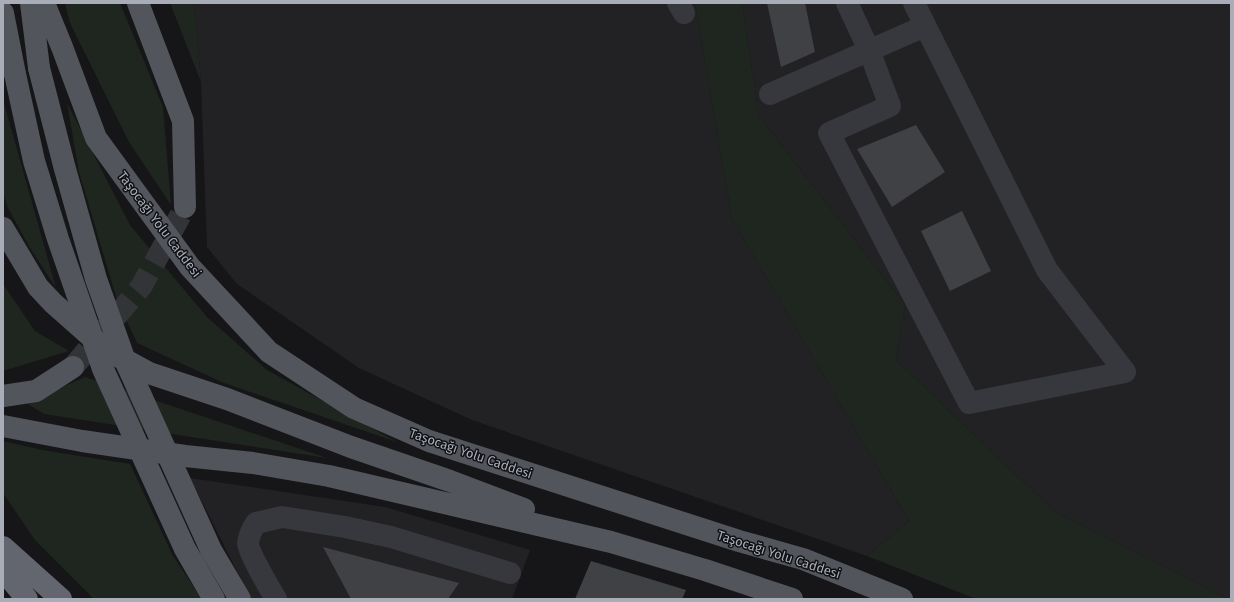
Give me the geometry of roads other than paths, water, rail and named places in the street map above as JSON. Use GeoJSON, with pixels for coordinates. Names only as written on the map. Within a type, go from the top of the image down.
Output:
{"type":"FeatureCollection","features":[{"type":"Feature","properties":{"kind":"highway"},"geometry":{"type":"LineString","coordinates":[[3,547],[61,599]]}},
{"type":"Feature","properties":{"kind":"highway"},"geometry":{"type":"LineString","coordinates":[[3,570],[28,599]]}},
{"type":"Feature","properties":{"kind":"main road"},"geometry":{"type":"LineString","coordinates":[[31,3],[40,68],[65,169],[96,279],[124,358],[210,550],[240,599]]}},
{"type":"Feature","properties":{"kind":"main road","name":"Taşocağı Yolu Caddesi"},"geometry":{"type":"LineString","coordinates":[[44,3],[96,138],[190,268],[269,352],[354,408],[429,441],[803,560],[902,599]]}},
{"type":"Feature","properties":{"kind":"main road"},"geometry":{"type":"LineString","coordinates":[[138,3],[183,122],[185,207]]}},
{"type":"Feature","properties":{"kind":"main road"},"geometry":{"type":"LineString","coordinates":[[3,13],[34,161],[58,239],[103,369],[185,549],[214,599]]}},
{"type":"Feature","properties":{"kind":"main road"},"geometry":{"type":"LineString","coordinates":[[3,228],[38,287],[53,303],[105,349],[149,373],[226,399],[351,447],[450,481],[611,542]]}},
{"type":"Feature","properties":{"kind":"main road"},"geometry":{"type":"LineString","coordinates":[[3,396],[36,391],[73,367]]}},
{"type":"Feature","properties":{"kind":"main road"},"geometry":{"type":"LineString","coordinates":[[3,426],[82,441],[185,456],[253,463],[328,476],[611,542],[698,568],[792,599]]}},
{"type":"Feature","properties":{"kind":"lane"},"geometry":{"type":"LineString","coordinates":[[847,3],[869,50],[890,106],[828,133],[969,403],[1125,372],[1047,270],[914,3]]}},
{"type":"Feature","properties":{"kind":"lane"},"geometry":{"type":"LineString","coordinates":[[770,94],[926,26]]}},
{"type":"Feature","properties":{"kind":"lane"},"geometry":{"type":"LineString","coordinates":[[276,599],[258,567],[248,545],[250,533],[256,523],[282,517],[345,527],[391,537],[510,573]]}},
{"type":"Feature","properties":{"kind":"tunnel"},"geometry":{"type":"LineString","coordinates":[[73,367],[141,287],[185,207]]}}]}
